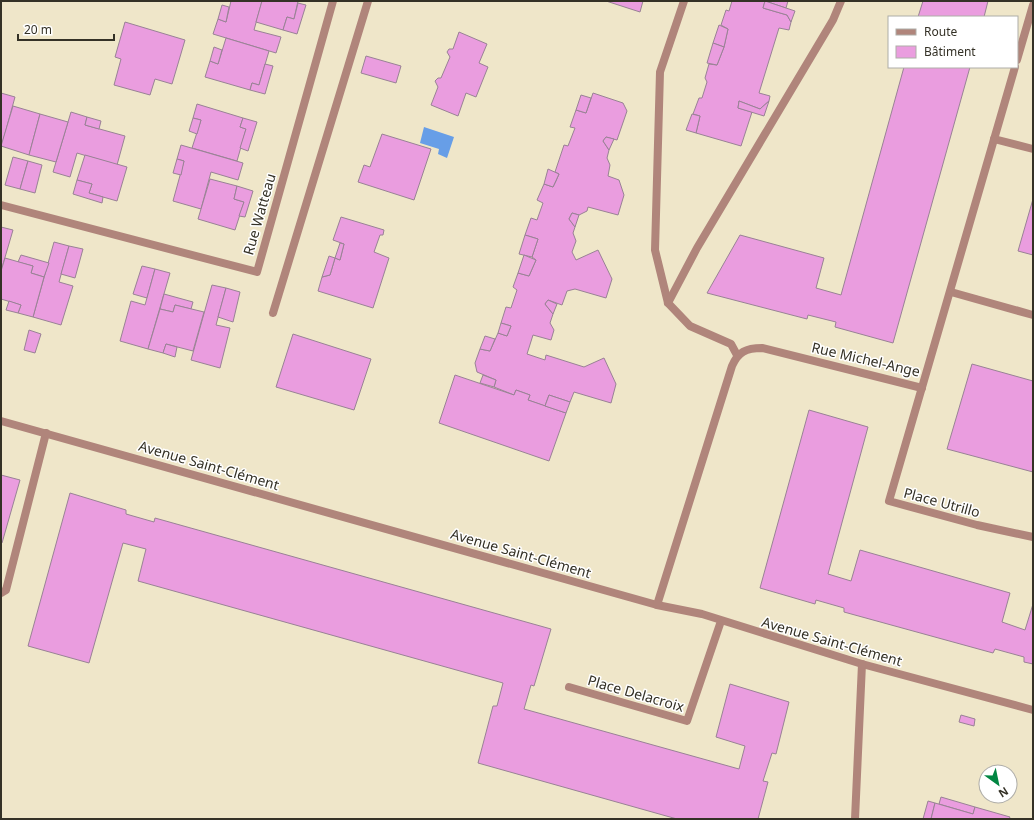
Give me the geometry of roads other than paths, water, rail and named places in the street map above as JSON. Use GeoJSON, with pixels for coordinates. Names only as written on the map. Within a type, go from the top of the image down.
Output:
{"type":"FeatureCollection","features":[{"type":"Feature","properties":{"kind":"street","name":"Rue Watteau"},"geometry":{"type":"LineString","coordinates":[[1,205],[257,272],[333,1]]}},
{"type":"Feature","properties":{"kind":"street"},"geometry":{"type":"LineString","coordinates":[[273,313],[368,1]]}},
{"type":"Feature","properties":{"kind":"street"},"geometry":{"type":"LineString","coordinates":[[658,605],[732,366],[737,355],[731,344],[690,326],[668,303],[655,250],[660,72],[684,1]]}},
{"type":"Feature","properties":{"kind":"street"},"geometry":{"type":"LineString","coordinates":[[668,303],[697,248],[833,20],[841,1]]}},
{"type":"Feature","properties":{"kind":"street"},"geometry":{"type":"LineString","coordinates":[[1018,57],[1033,5]]}},
{"type":"Feature","properties":{"kind":"street","name":"Rue Michel-Ange"},"geometry":{"type":"LineString","coordinates":[[737,355],[746,350],[762,348],[922,388],[1015,68]]}},
{"type":"Feature","properties":{"kind":"street"},"geometry":{"type":"LineString","coordinates":[[994,139],[1033,149]]}},
{"type":"Feature","properties":{"kind":"street"},"geometry":{"type":"LineString","coordinates":[[951,292],[1033,315]]}},
{"type":"Feature","properties":{"kind":"street","name":"Place Utrillo"},"geometry":{"type":"LineString","coordinates":[[922,388],[889,501],[977,525],[1033,538]]}},
{"type":"Feature","properties":{"kind":"street","name":"Avenue Saint-Clément"},"geometry":{"type":"LineString","coordinates":[[1,421],[658,605],[702,614],[862,664],[1033,710]]}},
{"type":"Feature","properties":{"kind":"street"},"geometry":{"type":"LineString","coordinates":[[1,593],[6,590],[46,433]]}},
{"type":"Feature","properties":{"kind":"street","name":"Place Delacroix"},"geometry":{"type":"LineString","coordinates":[[569,687],[687,720],[721,621]]}},
{"type":"Feature","properties":{"kind":"street"},"geometry":{"type":"LineString","coordinates":[[855,819],[862,664]]}},
{"type":"Feature","properties":{"kind":"water"},"geometry":{"type":"Polygon","coordinates":[[[424,127],[454,137],[447,158],[438,154],[439,149],[420,143],[424,127]]]}}]}
